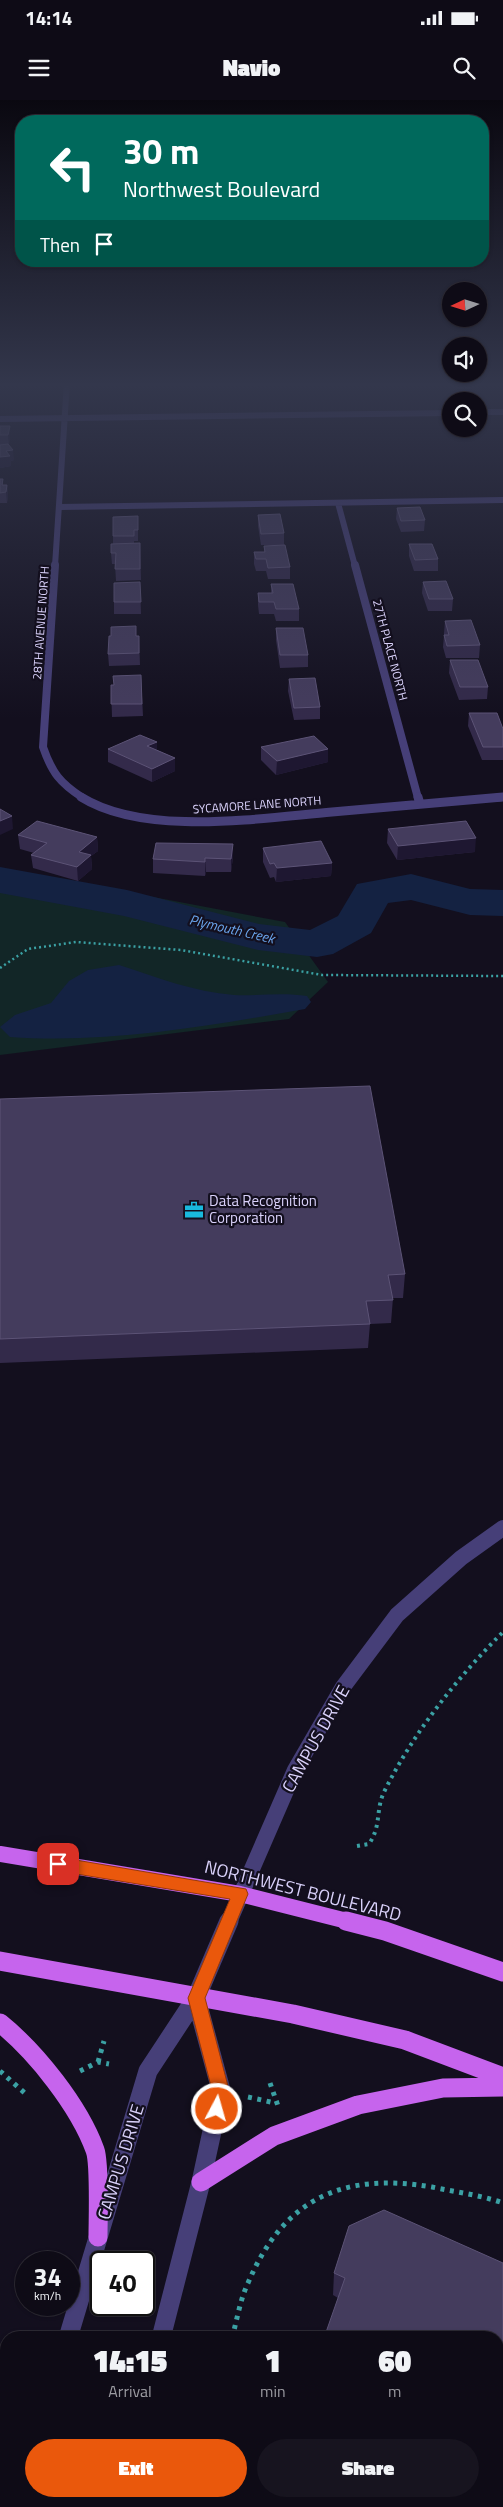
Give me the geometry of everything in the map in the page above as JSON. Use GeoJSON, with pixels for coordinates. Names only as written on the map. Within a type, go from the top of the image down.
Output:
{"type":"FeatureCollection","features":[{"type":"Feature","properties":{"kind":"main road","name":"NORTHWEST BOULEVARD"},"geometry":{"type":"LineString","coordinates":[[0,1854],[240,1894],[385,1931],[503,1972]]}},
{"type":"Feature","properties":{"kind":"main road"},"geometry":{"type":"LineString","coordinates":[[0,1961],[196,1998],[293,2014],[405,2040],[503,2077]]}},
{"type":"Feature","properties":{"kind":"main road"},"geometry":{"type":"LineString","coordinates":[[0,2023],[21,2040],[68,2099],[96,2151],[98,2237]]}},
{"type":"Feature","properties":{"kind":"main road"},"geometry":{"type":"LineString","coordinates":[[201,2182],[274,2136],[358,2104],[443,2088],[503,2087]]}},
{"type":"Feature","properties":{"kind":"street","name":"28TH AVENUE NORTH"},"geometry":{"type":"LineString","coordinates":[[43,747],[60,494]]}},
{"type":"Feature","properties":{"kind":"street"},"geometry":{"type":"LineString","coordinates":[[60,508],[503,500]]}},
{"type":"Feature","properties":{"kind":"street","name":"27TH PLACE NORTH"},"geometry":{"type":"LineString","coordinates":[[338,503],[420,804]]}},
{"type":"Feature","properties":{"kind":"street","name":"SYCAMORE LANE NORTH"},"geometry":{"type":"LineString","coordinates":[[43,747],[45,761],[53,775],[68,788],[88,800],[144,817],[210,823],[503,797]]}},
{"type":"Feature","properties":{"kind":"street","name":"CAMPUS DRIVE"},"geometry":{"type":"LineString","coordinates":[[70,2331],[148,2070],[196,1998],[295,1770],[342,1687],[397,1616],[461,1558],[503,1528]]}},
{"type":"Feature","properties":{"kind":"street"},"geometry":{"type":"LineString","coordinates":[[163,2331],[201,2182],[221,2090],[196,1998]]}},
{"type":"Feature","properties":{"kind":"path"},"geometry":{"type":"LineString","coordinates":[[0,968],[28,949],[76,942],[181,950],[322,975],[503,976]]}},
{"type":"Feature","properties":{"kind":"path"},"geometry":{"type":"LineString","coordinates":[[357,1846],[369,1844],[375,1836],[381,1824],[382,1796],[422,1729],[454,1683],[503,1632]]}},
{"type":"Feature","properties":{"kind":"path"},"geometry":{"type":"LineString","coordinates":[[98,2062],[104,2041]]}},
{"type":"Feature","properties":{"kind":"path"},"geometry":{"type":"LineString","coordinates":[[76,2072],[98,2062],[109,2064]]}},
{"type":"Feature","properties":{"kind":"path"},"geometry":{"type":"LineString","coordinates":[[0,2072],[28,2096]]}},
{"type":"Feature","properties":{"kind":"path"},"geometry":{"type":"LineString","coordinates":[[248,2097],[276,2104],[270,2083]]}},
{"type":"Feature","properties":{"kind":"path"},"geometry":{"type":"LineString","coordinates":[[234,2331],[248,2284],[267,2247],[298,2209],[326,2193],[351,2184],[388,2182],[430,2186],[503,2203]]}},
{"type":"Feature","properties":{"kind":"green space"},"geometry":{"type":"Polygon","coordinates":[[[0,868],[285,922],[328,982],[289,1019],[0,1055],[0,868]]]}},
{"type":"Feature","properties":{"kind":"water"},"geometry":{"type":"Polygon","coordinates":[[[119,965],[204,991],[234,995],[298,995],[307,996],[311,1002],[305,1009],[232,1022],[121,1036],[47,1039],[10,1037],[0,1027],[15,1015],[51,1003],[69,981],[88,970],[119,965]]]}},
{"type":"Feature","properties":{"kind":"building"},"geometry":{"type":"Polygon","coordinates":[[[420,507],[425,520],[401,521],[397,508],[420,507]]]}},
{"type":"Feature","properties":{"kind":"building"},"geometry":{"type":"Polygon","coordinates":[[[280,514],[284,533],[261,534],[258,515],[280,514]]]}},
{"type":"Feature","properties":{"kind":"building"},"geometry":{"type":"Polygon","coordinates":[[[138,516],[138,530],[134,530],[134,536],[113,536],[113,517],[138,516]]]}},
{"type":"Feature","properties":{"kind":"building"},"geometry":{"type":"Polygon","coordinates":[[[140,543],[140,569],[115,569],[116,553],[111,553],[111,544],[140,543]]]}},
{"type":"Feature","properties":{"kind":"building"},"geometry":{"type":"Polygon","coordinates":[[[409,544],[432,544],[438,559],[415,560],[409,544]]]}},
{"type":"Feature","properties":{"kind":"building"},"geometry":{"type":"Polygon","coordinates":[[[285,545],[290,567],[268,568],[266,559],[256,559],[254,552],[265,552],[264,546],[285,545]]]}},
{"type":"Feature","properties":{"kind":"building"},"geometry":{"type":"Polygon","coordinates":[[[446,581],[453,599],[429,599],[423,582],[446,581]]]}},
{"type":"Feature","properties":{"kind":"building"},"geometry":{"type":"Polygon","coordinates":[[[140,582],[141,602],[114,602],[114,583],[140,582]]]}},
{"type":"Feature","properties":{"kind":"building"},"geometry":{"type":"Polygon","coordinates":[[[271,584],[293,584],[299,609],[276,609],[274,602],[259,602],[258,593],[273,593],[271,584]]]}},
{"type":"Feature","properties":{"kind":"building"},"geometry":{"type":"Polygon","coordinates":[[[471,620],[480,645],[447,646],[444,635],[449,635],[445,621],[471,620]]]}},
{"type":"Feature","properties":{"kind":"building"},"geometry":{"type":"Polygon","coordinates":[[[136,626],[136,636],[139,636],[139,653],[108,654],[111,627],[136,626]]]}},
{"type":"Feature","properties":{"kind":"building"},"geometry":{"type":"Polygon","coordinates":[[[276,628],[303,628],[308,655],[280,655],[276,628]]]}},
{"type":"Feature","properties":{"kind":"building"},"geometry":{"type":"Polygon","coordinates":[[[450,660],[478,660],[488,687],[460,687],[450,660]]]}},
{"type":"Feature","properties":{"kind":"building"},"geometry":{"type":"Polygon","coordinates":[[[141,675],[142,704],[111,704],[111,685],[114,685],[113,676],[141,675]]]}},
{"type":"Feature","properties":{"kind":"building"},"geometry":{"type":"Polygon","coordinates":[[[315,678],[320,707],[294,708],[289,679],[315,678]]]}},
{"type":"Feature","properties":{"kind":"building"},"geometry":{"type":"Polygon","coordinates":[[[469,713],[497,713],[503,729],[503,747],[483,747],[469,713]]]}},
{"type":"Feature","properties":{"kind":"building"},"geometry":{"type":"Polygon","coordinates":[[[140,735],[157,742],[147,746],[175,758],[152,769],[108,749],[140,735]]]}},
{"type":"Feature","properties":{"kind":"building"},"geometry":{"type":"Polygon","coordinates":[[[314,736],[328,749],[277,761],[261,747],[314,736]]]}},
{"type":"Feature","properties":{"kind":"building"},"geometry":{"type":"Polygon","coordinates":[[[0,809],[12,816],[0,821],[0,809]]]}},
{"type":"Feature","properties":{"kind":"building"},"geometry":{"type":"Polygon","coordinates":[[[37,821],[97,837],[79,852],[91,855],[77,867],[31,855],[47,843],[18,835],[37,821]]]}},
{"type":"Feature","properties":{"kind":"building"},"geometry":{"type":"Polygon","coordinates":[[[466,821],[476,838],[398,846],[388,829],[466,821]]]}},
{"type":"Feature","properties":{"kind":"building"},"geometry":{"type":"Polygon","coordinates":[[[321,841],[332,863],[277,868],[274,863],[270,864],[263,848],[321,841]]]}},
{"type":"Feature","properties":{"kind":"building"},"geometry":{"type":"Polygon","coordinates":[[[156,843],[233,844],[231,859],[205,858],[205,862],[153,859],[156,843]]]}},
{"type":"Feature","properties":{"kind":"building","name":"Data Recognition Corporation"},"geometry":{"type":"Polygon","coordinates":[[[370,1086],[405,1274],[388,1275],[393,1300],[366,1301],[370,1324],[0,1339],[0,1099],[370,1086]]]}},
{"type":"Feature","properties":{"kind":"building"},"geometry":{"type":"Polygon","coordinates":[[[384,2210],[503,2263],[503,2331],[326,2331],[345,2278],[334,2273],[349,2226],[384,2210]]]}},
{"type":"Feature","properties":{"kind":"waterway","name":"Plymouth Creek"},"geometry":{"type":"LineString","coordinates":[[0,880],[127,903],[258,937],[317,944],[355,924],[372,893],[411,887],[470,902],[503,903]]}},
{"type":"Feature","properties":{"kind":"place","name":"Data Recognition Corporation"},"geometry":{"type":"Point","coordinates":[194,1210]}},
{"type":"Feature","properties":{"kind":"route"},"geometry":{"type":"LineString","coordinates":[[58,1864],[240,1894],[196,1998],[221,2090],[217,2109]]}}]}
